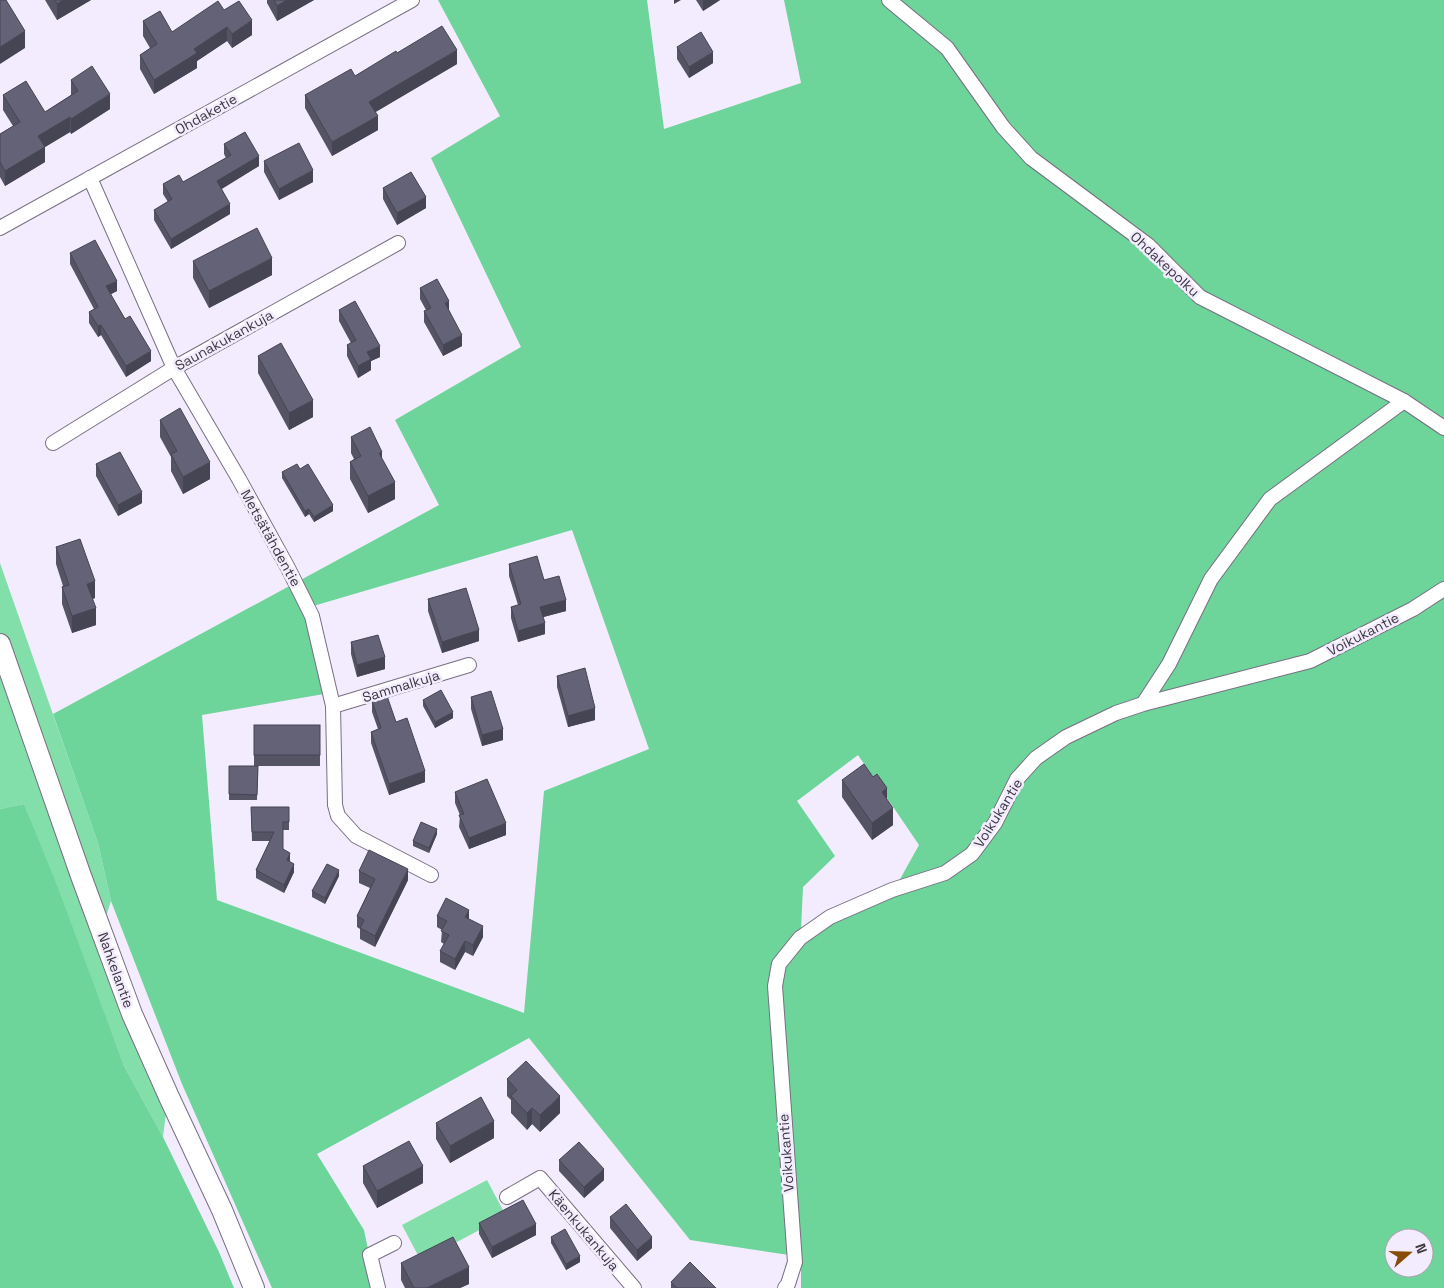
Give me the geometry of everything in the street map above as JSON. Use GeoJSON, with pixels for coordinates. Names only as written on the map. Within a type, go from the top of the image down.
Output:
{"type":"FeatureCollection","features":[{"type":"Feature","properties":{"kind":"main road","name":"Nahkelantie"},"geometry":{"type":"LineString","coordinates":[[0,644],[81,876],[132,1014],[222,1210],[254,1288]]}},
{"type":"Feature","properties":{"kind":"street","name":"Ohdaketie"},"geometry":{"type":"LineString","coordinates":[[0,228],[412,0]]}},
{"type":"Feature","properties":{"kind":"street","name":"Ohdakepolku"},"geometry":{"type":"LineString","coordinates":[[889,0],[947,48],[1003,127],[1031,158],[1148,245],[1200,297],[1404,401],[1444,428]]}},
{"type":"Feature","properties":{"kind":"street","name":"Metsätähdentie"},"geometry":{"type":"LineString","coordinates":[[90,178],[174,368],[239,479],[312,616],[333,706],[335,804],[338,816],[356,836],[432,875]]}},
{"type":"Feature","properties":{"kind":"street","name":"Saunakukankuja"},"geometry":{"type":"LineString","coordinates":[[53,443],[174,368],[398,243]]}},
{"type":"Feature","properties":{"kind":"street"},"geometry":{"type":"LineString","coordinates":[[1142,704],[1169,664],[1212,579],[1270,500],[1404,401]]}},
{"type":"Feature","properties":{"kind":"street","name":"Voikukantie"},"geometry":{"type":"LineString","coordinates":[[785,1288],[788,1284],[794,1262],[775,986],[779,964],[800,938],[830,917],[892,890],[945,873],[972,854],[995,823],[1018,779],[1036,758],[1066,737],[1116,713],[1142,704],[1310,661],[1413,608],[1444,589]]}},
{"type":"Feature","properties":{"kind":"street","name":"Sammalkuja"},"geometry":{"type":"LineString","coordinates":[[333,706],[469,665]]}},
{"type":"Feature","properties":{"kind":"street","name":"Käenkukankuja"},"geometry":{"type":"LineString","coordinates":[[507,1197],[540,1178],[634,1288]]}},
{"type":"Feature","properties":{"kind":"street"},"geometry":{"type":"LineString","coordinates":[[378,1288],[370,1255],[394,1242]]}},
{"type":"Feature","properties":{"kind":"green space"},"geometry":{"type":"Polygon","coordinates":[[[438,0],[647,0],[664,129],[801,83],[784,0],[1444,0],[1444,582],[1411,603],[1309,655],[1114,706],[1064,732],[987,824],[969,850],[944,869],[899,881],[919,845],[858,755],[797,801],[835,856],[803,887],[801,930],[775,958],[789,1255],[690,1240],[529,1038],[317,1154],[364,1230],[376,1288],[272,1288],[182,1084],[111,901],[98,843],[53,714],[439,505],[395,420],[521,347],[431,158],[500,116],[438,0]],[[572,530],[303,609],[324,694],[202,715],[217,900],[524,1013],[544,791],[649,749],[572,530]]]}},
{"type":"Feature","properties":{"kind":"green space"},"geometry":{"type":"Polygon","coordinates":[[[0,563],[98,843],[111,901],[97,944],[166,1113],[163,1137],[124,1066],[24,804],[0,809],[0,563]]]}},
{"type":"Feature","properties":{"kind":"green space"},"geometry":{"type":"Polygon","coordinates":[[[1444,596],[1444,1288],[801,1288],[801,1257],[780,989],[785,966],[803,942],[834,922],[893,897],[948,877],[1021,781],[1039,762],[1070,742],[1119,718],[1313,667],[1444,596]]]}},
{"type":"Feature","properties":{"kind":"green space"},"geometry":{"type":"Polygon","coordinates":[[[24,804],[58,888],[124,1066],[163,1137],[219,1252],[234,1288],[0,1288],[0,809],[24,804]]]}},
{"type":"Feature","properties":{"kind":"green space"},"geometry":{"type":"Polygon","coordinates":[[[487,1180],[506,1216],[421,1261],[402,1225],[487,1180]]]}},
{"type":"Feature","properties":{"kind":"building"},"geometry":{"type":"Polygon","coordinates":[[[0,0],[6,0],[25,31],[0,47],[0,0]]]}},
{"type":"Feature","properties":{"kind":"building"},"geometry":{"type":"Polygon","coordinates":[[[55,0],[63,0],[57,4],[55,0]]]}},
{"type":"Feature","properties":{"kind":"building"},"geometry":{"type":"Polygon","coordinates":[[[274,0],[287,0],[277,6],[274,0]]]}},
{"type":"Feature","properties":{"kind":"building"},"geometry":{"type":"Polygon","coordinates":[[[218,1],[224,10],[239,1],[252,20],[232,34],[227,27],[194,49],[197,53],[154,80],[140,55],[157,44],[143,21],[160,11],[172,32],[218,1]]]}},
{"type":"Feature","properties":{"kind":"building"},"geometry":{"type":"Polygon","coordinates":[[[442,26],[457,50],[369,102],[378,116],[332,142],[305,95],[351,69],[355,76],[442,26]]]}},
{"type":"Feature","properties":{"kind":"building"},"geometry":{"type":"Polygon","coordinates":[[[701,32],[713,52],[689,67],[677,47],[701,32]]]}},
{"type":"Feature","properties":{"kind":"building"},"geometry":{"type":"Polygon","coordinates":[[[92,66],[110,94],[71,119],[70,117],[38,136],[45,147],[5,171],[0,162],[0,134],[20,122],[3,95],[26,81],[45,112],[78,91],[71,80],[92,66]]]}},
{"type":"Feature","properties":{"kind":"building"},"geometry":{"type":"Polygon","coordinates":[[[245,132],[259,156],[217,181],[230,204],[171,239],[154,210],[172,199],[163,184],[179,175],[183,182],[231,155],[224,144],[245,132]]]}},
{"type":"Feature","properties":{"kind":"building"},"geometry":{"type":"Polygon","coordinates":[[[299,143],[313,170],[279,189],[264,161],[299,143]]]}},
{"type":"Feature","properties":{"kind":"building"},"geometry":{"type":"Polygon","coordinates":[[[411,172],[426,197],[397,213],[383,188],[411,172]]]}},
{"type":"Feature","properties":{"kind":"building"},"geometry":{"type":"Polygon","coordinates":[[[257,228],[272,258],[209,291],[193,261],[257,228]]]}},
{"type":"Feature","properties":{"kind":"building"},"geometry":{"type":"Polygon","coordinates":[[[95,240],[117,281],[106,286],[125,319],[130,316],[151,351],[126,366],[101,325],[98,326],[89,312],[98,307],[70,253],[95,240]]]}},
{"type":"Feature","properties":{"kind":"building"},"geometry":{"type":"Polygon","coordinates":[[[437,279],[449,301],[445,303],[462,335],[443,345],[424,311],[431,308],[420,288],[437,279]]]}},
{"type":"Feature","properties":{"kind":"building"},"geometry":{"type":"Polygon","coordinates":[[[355,301],[380,346],[367,352],[371,359],[358,366],[347,345],[356,340],[339,310],[355,301]]]}},
{"type":"Feature","properties":{"kind":"building"},"geometry":{"type":"Polygon","coordinates":[[[281,343],[313,400],[289,413],[258,356],[281,343]]]}},
{"type":"Feature","properties":{"kind":"building"},"geometry":{"type":"Polygon","coordinates":[[[180,408],[210,462],[183,477],[171,454],[177,451],[160,420],[180,408]]]}},
{"type":"Feature","properties":{"kind":"building"},"geometry":{"type":"Polygon","coordinates":[[[370,427],[382,452],[379,453],[395,482],[368,496],[350,462],[361,456],[351,437],[370,427]]]}},
{"type":"Feature","properties":{"kind":"building"},"geometry":{"type":"Polygon","coordinates":[[[120,452],[142,492],[118,505],[96,464],[120,452]]]}},
{"type":"Feature","properties":{"kind":"building"},"geometry":{"type":"Polygon","coordinates":[[[297,464],[300,469],[308,464],[333,505],[314,517],[309,509],[305,511],[282,472],[297,464]]]}},
{"type":"Feature","properties":{"kind":"building"},"geometry":{"type":"Polygon","coordinates":[[[80,539],[95,581],[87,584],[96,608],[72,616],[62,587],[69,585],[56,547],[80,539]]]}},
{"type":"Feature","properties":{"kind":"building"},"geometry":{"type":"Polygon","coordinates":[[[537,556],[544,580],[559,576],[566,600],[540,607],[545,623],[518,631],[511,607],[521,604],[509,564],[537,556]]]}},
{"type":"Feature","properties":{"kind":"building"},"geometry":{"type":"Polygon","coordinates":[[[466,588],[479,630],[442,642],[428,599],[466,588]]]}},
{"type":"Feature","properties":{"kind":"building"},"geometry":{"type":"Polygon","coordinates":[[[378,635],[385,657],[357,665],[351,642],[378,635]]]}},
{"type":"Feature","properties":{"kind":"building"},"geometry":{"type":"Polygon","coordinates":[[[585,668],[595,708],[568,716],[557,676],[585,668]]]}},
{"type":"Feature","properties":{"kind":"building"},"geometry":{"type":"Polygon","coordinates":[[[441,690],[453,712],[435,722],[423,700],[441,690]]]}},
{"type":"Feature","properties":{"kind":"building"},"geometry":{"type":"Polygon","coordinates":[[[491,691],[503,729],[482,735],[471,697],[491,691]]]}},
{"type":"Feature","properties":{"kind":"building"},"geometry":{"type":"Polygon","coordinates":[[[387,696],[396,722],[407,718],[425,771],[389,784],[371,732],[381,728],[372,701],[387,696]]]}},
{"type":"Feature","properties":{"kind":"building"},"geometry":{"type":"Polygon","coordinates":[[[254,725],[320,725],[320,755],[254,755],[254,725]]]}},
{"type":"Feature","properties":{"kind":"building"},"geometry":{"type":"Polygon","coordinates":[[[864,764],[873,777],[877,774],[887,788],[882,792],[893,808],[872,823],[842,780],[864,764]]]}},
{"type":"Feature","properties":{"kind":"building"},"geometry":{"type":"Polygon","coordinates":[[[229,766],[258,766],[257,795],[229,794],[229,766]]]}},
{"type":"Feature","properties":{"kind":"building"},"geometry":{"type":"Polygon","coordinates":[[[487,779],[506,823],[469,838],[459,815],[464,814],[455,792],[487,779]]]}},
{"type":"Feature","properties":{"kind":"building"},"geometry":{"type":"Polygon","coordinates":[[[251,807],[289,807],[289,822],[283,822],[283,849],[290,853],[287,860],[294,864],[284,885],[256,870],[274,832],[252,832],[251,807]]]}},
{"type":"Feature","properties":{"kind":"building"},"geometry":{"type":"Polygon","coordinates":[[[421,822],[437,829],[429,848],[413,841],[421,822]]]}},
{"type":"Feature","properties":{"kind":"building"},"geometry":{"type":"Polygon","coordinates":[[[369,850],[408,869],[375,936],[360,928],[364,920],[357,916],[375,879],[359,871],[369,850]]]}},
{"type":"Feature","properties":{"kind":"building"},"geometry":{"type":"Polygon","coordinates":[[[327,864],[339,870],[325,898],[312,891],[327,864]]]}},
{"type":"Feature","properties":{"kind":"building"},"geometry":{"type":"Polygon","coordinates":[[[446,898],[469,910],[465,917],[483,926],[473,945],[465,941],[455,959],[440,951],[449,935],[441,931],[447,921],[437,916],[446,898]]]}},
{"type":"Feature","properties":{"kind":"building"},"geometry":{"type":"Polygon","coordinates":[[[526,1061],[560,1096],[540,1115],[532,1108],[527,1113],[511,1096],[517,1090],[507,1079],[526,1061]]]}},
{"type":"Feature","properties":{"kind":"building"},"geometry":{"type":"Polygon","coordinates":[[[481,1097],[494,1121],[450,1146],[436,1123],[481,1097]]]}},
{"type":"Feature","properties":{"kind":"building"},"geometry":{"type":"Polygon","coordinates":[[[409,1141],[423,1166],[377,1191],[363,1166],[409,1141]]]}},
{"type":"Feature","properties":{"kind":"building"},"geometry":{"type":"Polygon","coordinates":[[[579,1142],[604,1169],[584,1187],[559,1160],[579,1142]]]}},
{"type":"Feature","properties":{"kind":"building"},"geometry":{"type":"Polygon","coordinates":[[[523,1200],[536,1224],[492,1247],[479,1223],[523,1200]]]}},
{"type":"Feature","properties":{"kind":"building"},"geometry":{"type":"Polygon","coordinates":[[[626,1204],[652,1237],[637,1250],[610,1217],[626,1204]]]}},
{"type":"Feature","properties":{"kind":"building"},"geometry":{"type":"Polygon","coordinates":[[[565,1229],[580,1256],[566,1264],[551,1237],[565,1229]]]}},
{"type":"Feature","properties":{"kind":"building"},"geometry":{"type":"Polygon","coordinates":[[[453,1237],[469,1267],[427,1288],[414,1288],[401,1263],[453,1237]]]}},
{"type":"Feature","properties":{"kind":"building"},"geometry":{"type":"Polygon","coordinates":[[[690,1262],[716,1288],[677,1288],[671,1282],[690,1262]]]}}]}
